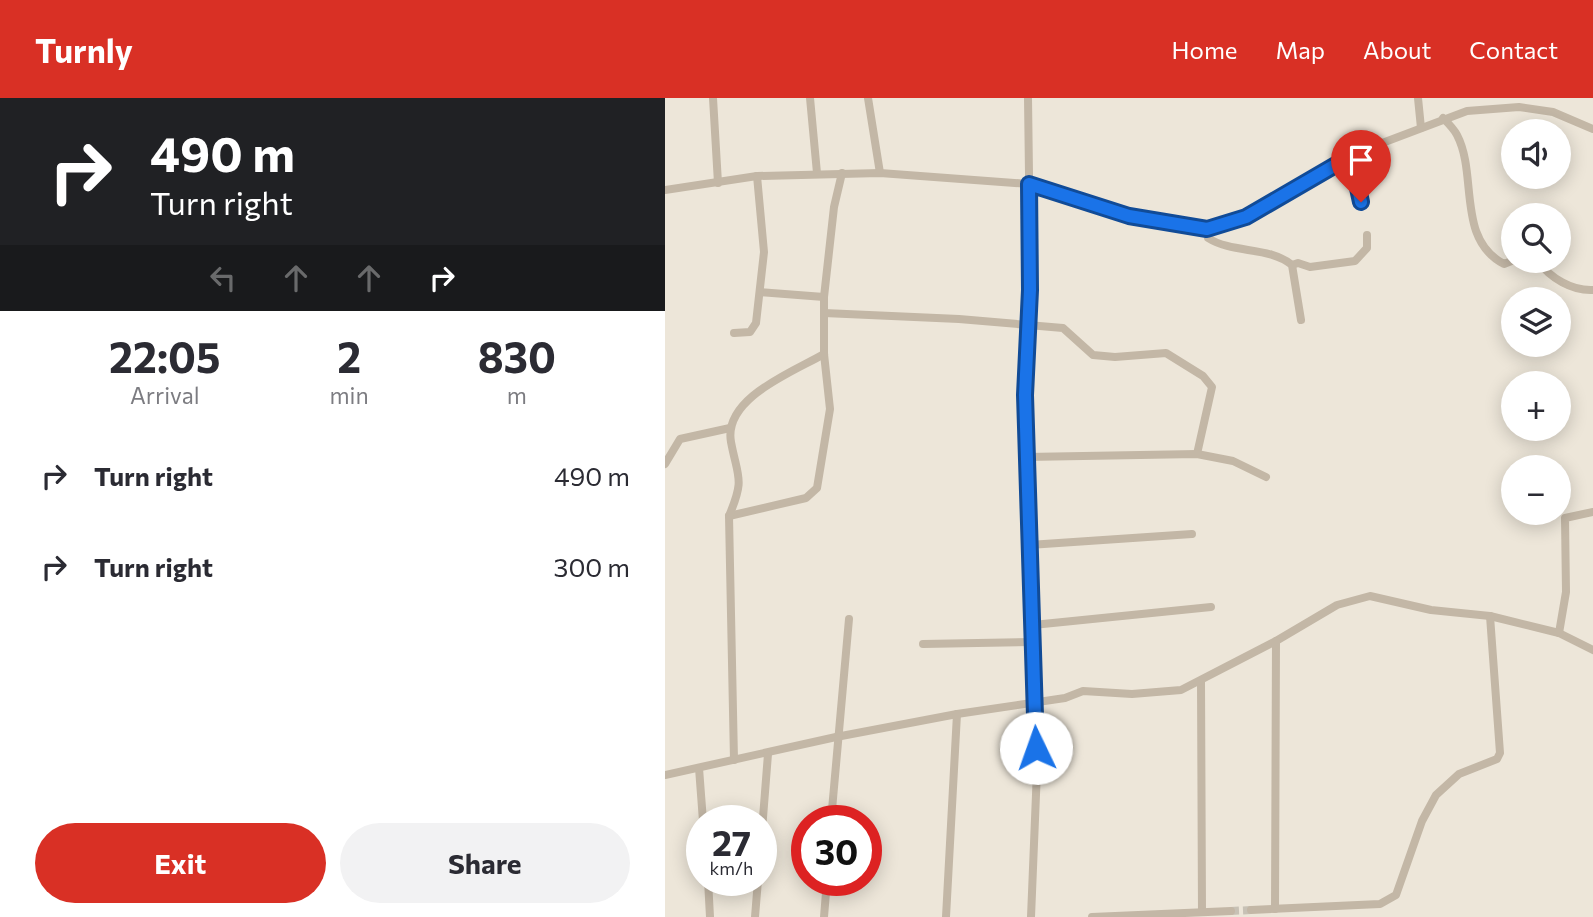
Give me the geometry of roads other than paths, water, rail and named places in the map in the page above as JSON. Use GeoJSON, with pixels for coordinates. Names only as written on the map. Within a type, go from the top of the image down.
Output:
{"type":"FeatureCollection","features":[{"type":"Feature","properties":{"kind":"street"},"geometry":{"type":"LineString","coordinates":[[713,98],[719,183]]}},
{"type":"Feature","properties":{"kind":"street"},"geometry":{"type":"LineString","coordinates":[[810,98],[817,173]]}},
{"type":"Feature","properties":{"kind":"street"},"geometry":{"type":"LineString","coordinates":[[868,98],[880,173]]}},
{"type":"Feature","properties":{"kind":"street"},"geometry":{"type":"LineString","coordinates":[[1028,98],[1026,457],[1037,770],[1031,917]]}},
{"type":"Feature","properties":{"kind":"street"},"geometry":{"type":"LineString","coordinates":[[1418,98],[1421,128]]}},
{"type":"Feature","properties":{"kind":"street"},"geometry":{"type":"LineString","coordinates":[[665,190],[757,176],[880,173],[1029,184],[1129,216],[1207,229],[1246,217],[1351,156],[1443,118],[1467,111],[1519,107],[1553,112],[1593,129]]}},
{"type":"Feature","properties":{"kind":"street"},"geometry":{"type":"LineString","coordinates":[[1443,118],[1458,135],[1478,234],[1501,262]]}},
{"type":"Feature","properties":{"kind":"street"},"geometry":{"type":"LineString","coordinates":[[1351,156],[1361,202]]}},
{"type":"Feature","properties":{"kind":"street"},"geometry":{"type":"LineString","coordinates":[[729,516],[806,498],[817,488],[830,409],[824,354],[824,297],[834,207],[842,173]]}},
{"type":"Feature","properties":{"kind":"street"},"geometry":{"type":"LineString","coordinates":[[734,333],[750,332],[755,328],[764,252],[757,176]]}},
{"type":"Feature","properties":{"kind":"street"},"geometry":{"type":"LineString","coordinates":[[1207,229],[1208,238],[1219,244],[1274,256],[1292,265],[1298,263],[1310,267],[1355,261],[1367,248],[1367,235]]}},
{"type":"Feature","properties":{"kind":"street"},"geometry":{"type":"LineString","coordinates":[[1292,265],[1301,320]]}},
{"type":"Feature","properties":{"kind":"street"},"geometry":{"type":"LineString","coordinates":[[1547,273],[1578,289],[1593,290]]}},
{"type":"Feature","properties":{"kind":"street"},"geometry":{"type":"LineString","coordinates":[[760,292],[824,297]]}},
{"type":"Feature","properties":{"kind":"street"},"geometry":{"type":"LineString","coordinates":[[824,313],[960,318],[1063,328],[1093,355],[1105,357],[1166,353],[1209,381],[1212,393],[1197,454]]}},
{"type":"Feature","properties":{"kind":"street"},"geometry":{"type":"LineString","coordinates":[[734,760],[729,516],[741,483],[730,428],[735,413],[755,395],[824,354]]}},
{"type":"Feature","properties":{"kind":"street"},"geometry":{"type":"LineString","coordinates":[[665,464],[680,439],[730,428]]}},
{"type":"Feature","properties":{"kind":"street"},"geometry":{"type":"LineString","coordinates":[[1026,457],[1197,454],[1233,461],[1266,477]]}},
{"type":"Feature","properties":{"kind":"street"},"geometry":{"type":"LineString","coordinates":[[1559,633],[1566,592],[1565,518],[1593,512]]}},
{"type":"Feature","properties":{"kind":"street"},"geometry":{"type":"LineString","coordinates":[[1028,545],[1192,534]]}},
{"type":"Feature","properties":{"kind":"street"},"geometry":{"type":"LineString","coordinates":[[665,775],[836,737],[957,714],[1034,704],[1093,691],[1168,693],[1202,682],[1276,642],[1337,604],[1370,596],[1431,610],[1490,616],[1559,633],[1593,650]]}},
{"type":"Feature","properties":{"kind":"street"},"geometry":{"type":"LineString","coordinates":[[1033,625],[1211,607]]}},
{"type":"Feature","properties":{"kind":"street"},"geometry":{"type":"LineString","coordinates":[[1251,910],[1275,909],[1309,913],[1380,904],[1396,895],[1422,821],[1436,795],[1459,774],[1497,759],[1501,745],[1490,616]]}},
{"type":"Feature","properties":{"kind":"street"},"geometry":{"type":"LineString","coordinates":[[832,805],[836,737],[849,620]]}},
{"type":"Feature","properties":{"kind":"street"},"geometry":{"type":"LineString","coordinates":[[923,644],[1033,642]]}},
{"type":"Feature","properties":{"kind":"street"},"geometry":{"type":"LineString","coordinates":[[1275,909],[1276,642]]}},
{"type":"Feature","properties":{"kind":"street"},"geometry":{"type":"LineString","coordinates":[[1202,682],[1202,911]]}},
{"type":"Feature","properties":{"kind":"street"},"geometry":{"type":"LineString","coordinates":[[946,917],[957,714]]}},
{"type":"Feature","properties":{"kind":"street"},"geometry":{"type":"LineString","coordinates":[[764,805],[768,754]]}},
{"type":"Feature","properties":{"kind":"street"},"geometry":{"type":"LineString","coordinates":[[699,768],[702,805]]}},
{"type":"Feature","properties":{"kind":"street"},"geometry":{"type":"LineString","coordinates":[[709,896],[710,917]]}},
{"type":"Feature","properties":{"kind":"street"},"geometry":{"type":"LineString","coordinates":[[755,917],[757,896]]}},
{"type":"Feature","properties":{"kind":"street"},"geometry":{"type":"LineString","coordinates":[[824,917],[826,896]]}},
{"type":"Feature","properties":{"kind":"street"},"geometry":{"type":"LineString","coordinates":[[1093,917],[1231,911]]}},
{"type":"Feature","properties":{"kind":"tunnel"},"geometry":{"type":"LineString","coordinates":[[1231,911],[1251,910]]}}]}
